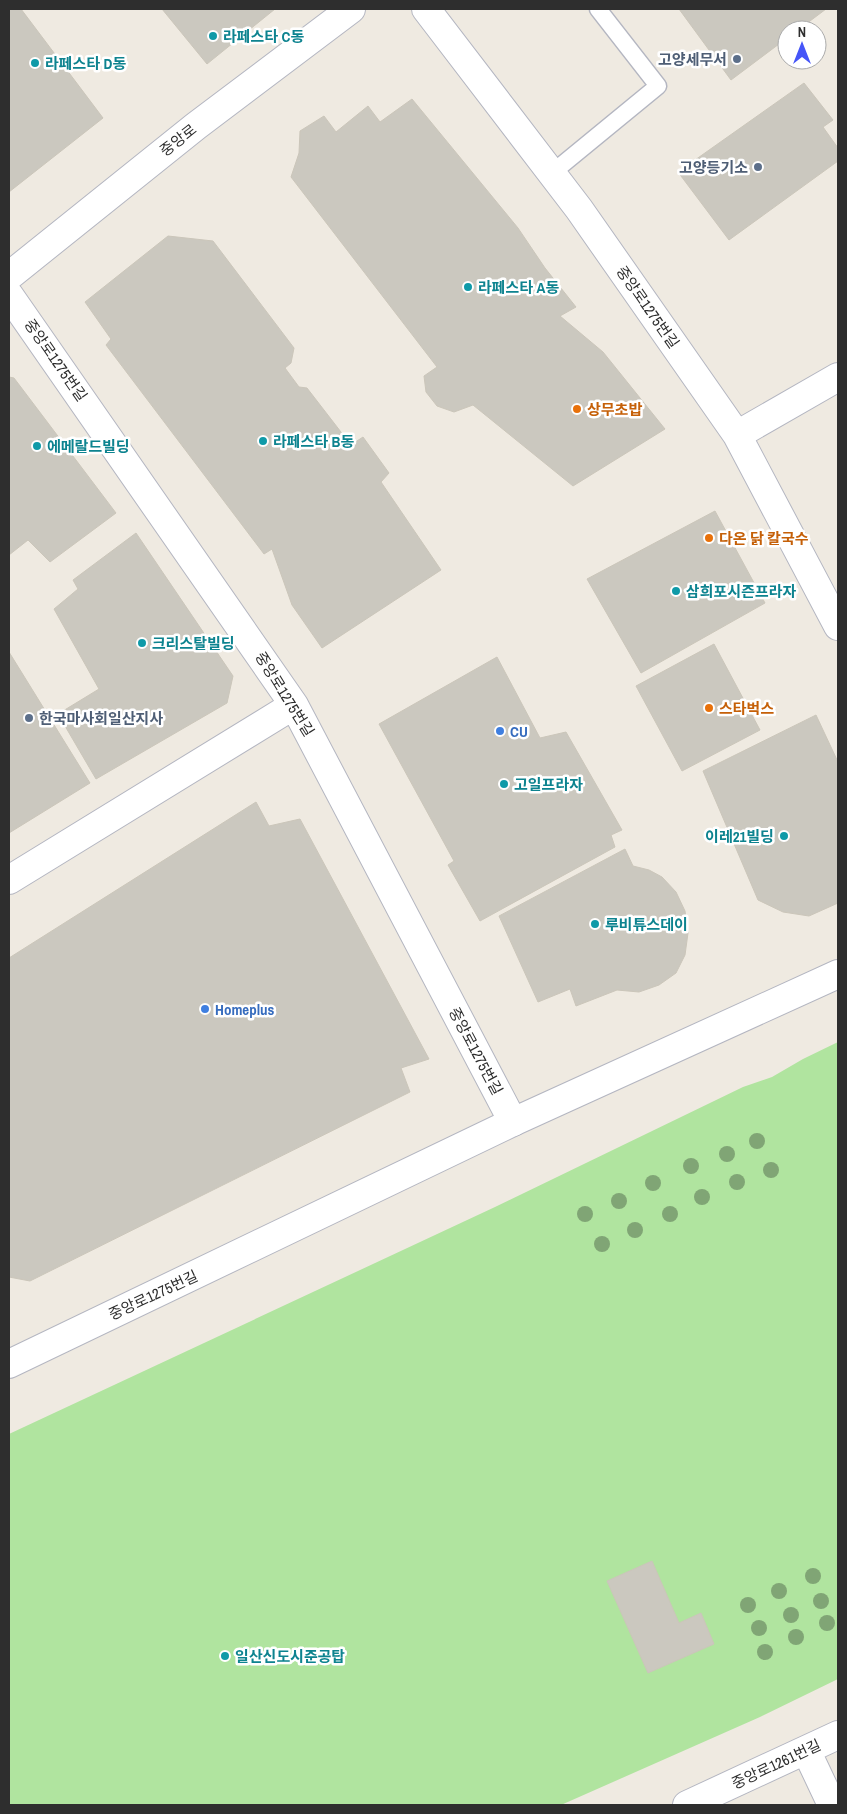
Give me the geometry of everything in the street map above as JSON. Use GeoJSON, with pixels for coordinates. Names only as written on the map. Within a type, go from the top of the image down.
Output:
{"type":"FeatureCollection","features":[{"type":"Feature","properties":{"kind":"street","name":"중앙로"},"geometry":{"type":"LineString","coordinates":[[9,276],[196,126],[351,9]]}},
{"type":"Feature","properties":{"kind":"street","name":"중앙로1275번길"},"geometry":{"type":"LineString","coordinates":[[426,9],[579,209],[737,435],[838,626]]}},
{"type":"Feature","properties":{"kind":"street","name":"중앙로1275번길"},"geometry":{"type":"LineString","coordinates":[[9,295],[294,705],[513,1122]]}},
{"type":"Feature","properties":{"kind":"street"},"geometry":{"type":"LineString","coordinates":[[737,435],[838,377]]}},
{"type":"Feature","properties":{"kind":"street"},"geometry":{"type":"LineString","coordinates":[[9,880],[294,705]]}},
{"type":"Feature","properties":{"kind":"street","name":"중앙로1275번길"},"geometry":{"type":"LineString","coordinates":[[9,1364],[513,1122],[838,974]]}},
{"type":"Feature","properties":{"kind":"street","name":"중앙로1261번길"},"geometry":{"type":"LineString","coordinates":[[687,1805],[838,1735]]}},
{"type":"Feature","properties":{"kind":"street"},"geometry":{"type":"LineString","coordinates":[[806,1750],[832,1805]]}},
{"type":"Feature","properties":{"kind":"lane"},"geometry":{"type":"LineString","coordinates":[[552,174],[658,86],[598,9]]}},
{"type":"Feature","properties":{"kind":"green space"},"geometry":{"type":"Polygon","coordinates":[[[838,1042],[838,1679],[760,1717],[561,1805],[9,1805],[9,1434],[495,1207],[743,1087],[772,1077],[838,1042]]]}},
{"type":"Feature","properties":{"kind":"building","name":"라페스타 D동"},"geometry":{"type":"Polygon","coordinates":[[[9,9],[21,9],[103,118],[9,192],[9,9]]]}},
{"type":"Feature","properties":{"kind":"building","name":"라페스타 C동"},"geometry":{"type":"Polygon","coordinates":[[[162,9],[275,9],[207,64],[162,9]]]}},
{"type":"Feature","properties":{"kind":"building","name":"고양세무서"},"geometry":{"type":"Polygon","coordinates":[[[679,9],[826,9],[811,20],[777,20],[777,46],[731,80],[679,9]]]}},
{"type":"Feature","properties":{"kind":"building","name":"고양등기소"},"geometry":{"type":"Polygon","coordinates":[[[804,83],[833,120],[823,127],[838,148],[838,161],[729,240],[678,172],[804,83]]]}},
{"type":"Feature","properties":{"kind":"building","name":"라페스타 A동"},"geometry":{"type":"Polygon","coordinates":[[[412,99],[518,228],[545,268],[576,307],[560,316],[603,352],[665,429],[573,486],[473,405],[454,412],[437,406],[426,392],[424,376],[437,367],[291,177],[299,153],[300,131],[324,116],[336,132],[368,106],[380,122],[412,99]]]}},
{"type":"Feature","properties":{"kind":"building","name":"라페스타 B동"},"geometry":{"type":"Polygon","coordinates":[[[168,236],[213,241],[294,348],[291,363],[285,368],[299,387],[307,388],[351,445],[363,437],[389,473],[381,482],[441,570],[322,648],[292,605],[272,549],[264,554],[106,345],[111,339],[85,302],[168,236]]]}},
{"type":"Feature","properties":{"kind":"building","name":"에메랄드빌딩"},"geometry":{"type":"Polygon","coordinates":[[[9,377],[14,378],[116,513],[50,562],[28,540],[9,555],[9,377]]]}},
{"type":"Feature","properties":{"kind":"building","name":"삼희포시즌프라자"},"geometry":{"type":"Polygon","coordinates":[[[715,511],[765,603],[641,673],[587,579],[715,511]]]}},
{"type":"Feature","properties":{"kind":"building","name":"크리스탈빌딩"},"geometry":{"type":"Polygon","coordinates":[[[136,533],[233,676],[227,703],[96,779],[58,714],[99,689],[54,609],[78,589],[73,580],[136,533]]]}},
{"type":"Feature","properties":{"kind":"building"},"geometry":{"type":"Polygon","coordinates":[[[714,644],[760,730],[682,771],[636,686],[714,644]]]}},
{"type":"Feature","properties":{"kind":"building","name":"한국마사회일산지사"},"geometry":{"type":"Polygon","coordinates":[[[9,652],[90,783],[9,833],[9,652]]]}},
{"type":"Feature","properties":{"kind":"building","name":"고일프라자"},"geometry":{"type":"Polygon","coordinates":[[[497,657],[540,738],[566,732],[622,830],[611,835],[615,847],[480,921],[448,865],[454,861],[379,724],[497,657]]]}},
{"type":"Feature","properties":{"kind":"building","name":"이레21빌딩"},"geometry":{"type":"Polygon","coordinates":[[[816,715],[838,762],[838,903],[809,916],[783,912],[758,900],[703,771],[816,715]]]}},
{"type":"Feature","properties":{"kind":"building","name":"Homeplus"},"geometry":{"type":"Polygon","coordinates":[[[256,802],[269,826],[300,819],[429,1059],[401,1068],[410,1092],[30,1281],[9,1277],[9,958],[256,802]]]}},
{"type":"Feature","properties":{"kind":"building","name":"루비튜스데이"},"geometry":{"type":"Polygon","coordinates":[[[625,849],[633,866],[649,870],[662,877],[676,892],[685,911],[688,933],[685,955],[676,973],[659,985],[639,992],[617,990],[576,1006],[570,989],[538,1002],[499,916],[625,849]]]}},
{"type":"Feature","properties":{"kind":"building"},"geometry":{"type":"Polygon","coordinates":[[[652,1561],[679,1623],[701,1613],[714,1644],[648,1673],[607,1581],[652,1561]]]}},
{"type":"Feature","properties":{"kind":"place","name":"라페스타 C동"},"geometry":{"type":"Point","coordinates":[213,36]}},
{"type":"Feature","properties":{"kind":"place","name":"고양세무서"},"geometry":{"type":"Point","coordinates":[737,59]}},
{"type":"Feature","properties":{"kind":"place","name":"라페스타 D동"},"geometry":{"type":"Point","coordinates":[35,63]}},
{"type":"Feature","properties":{"kind":"place","name":"고양등기소"},"geometry":{"type":"Point","coordinates":[758,167]}},
{"type":"Feature","properties":{"kind":"place","name":"라페스타 A동"},"geometry":{"type":"Point","coordinates":[468,287]}},
{"type":"Feature","properties":{"kind":"place","name":"상무초밥"},"geometry":{"type":"Point","coordinates":[577,409]}},
{"type":"Feature","properties":{"kind":"place","name":"라페스타 B동"},"geometry":{"type":"Point","coordinates":[263,441]}},
{"type":"Feature","properties":{"kind":"place","name":"에메랄드빌딩"},"geometry":{"type":"Point","coordinates":[37,446]}},
{"type":"Feature","properties":{"kind":"place","name":"다온 닭 칼국수"},"geometry":{"type":"Point","coordinates":[709,538]}},
{"type":"Feature","properties":{"kind":"place","name":"삼희포시즌프라자"},"geometry":{"type":"Point","coordinates":[676,591]}},
{"type":"Feature","properties":{"kind":"place","name":"크리스탈빌딩"},"geometry":{"type":"Point","coordinates":[142,643]}},
{"type":"Feature","properties":{"kind":"place","name":"스타벅스"},"geometry":{"type":"Point","coordinates":[709,708]}},
{"type":"Feature","properties":{"kind":"place","name":"한국마사회일산지사"},"geometry":{"type":"Point","coordinates":[29,718]}},
{"type":"Feature","properties":{"kind":"place","name":"CU"},"geometry":{"type":"Point","coordinates":[500,731]}},
{"type":"Feature","properties":{"kind":"place","name":"고일프라자"},"geometry":{"type":"Point","coordinates":[504,784]}},
{"type":"Feature","properties":{"kind":"place","name":"이레21빌딩"},"geometry":{"type":"Point","coordinates":[784,836]}},
{"type":"Feature","properties":{"kind":"place","name":"루비튜스데이"},"geometry":{"type":"Point","coordinates":[595,924]}},
{"type":"Feature","properties":{"kind":"place","name":"Homeplus"},"geometry":{"type":"Point","coordinates":[205,1009]}},
{"type":"Feature","properties":{"kind":"place","name":"일산신도시준공탑"},"geometry":{"type":"Point","coordinates":[225,1656]}}]}
